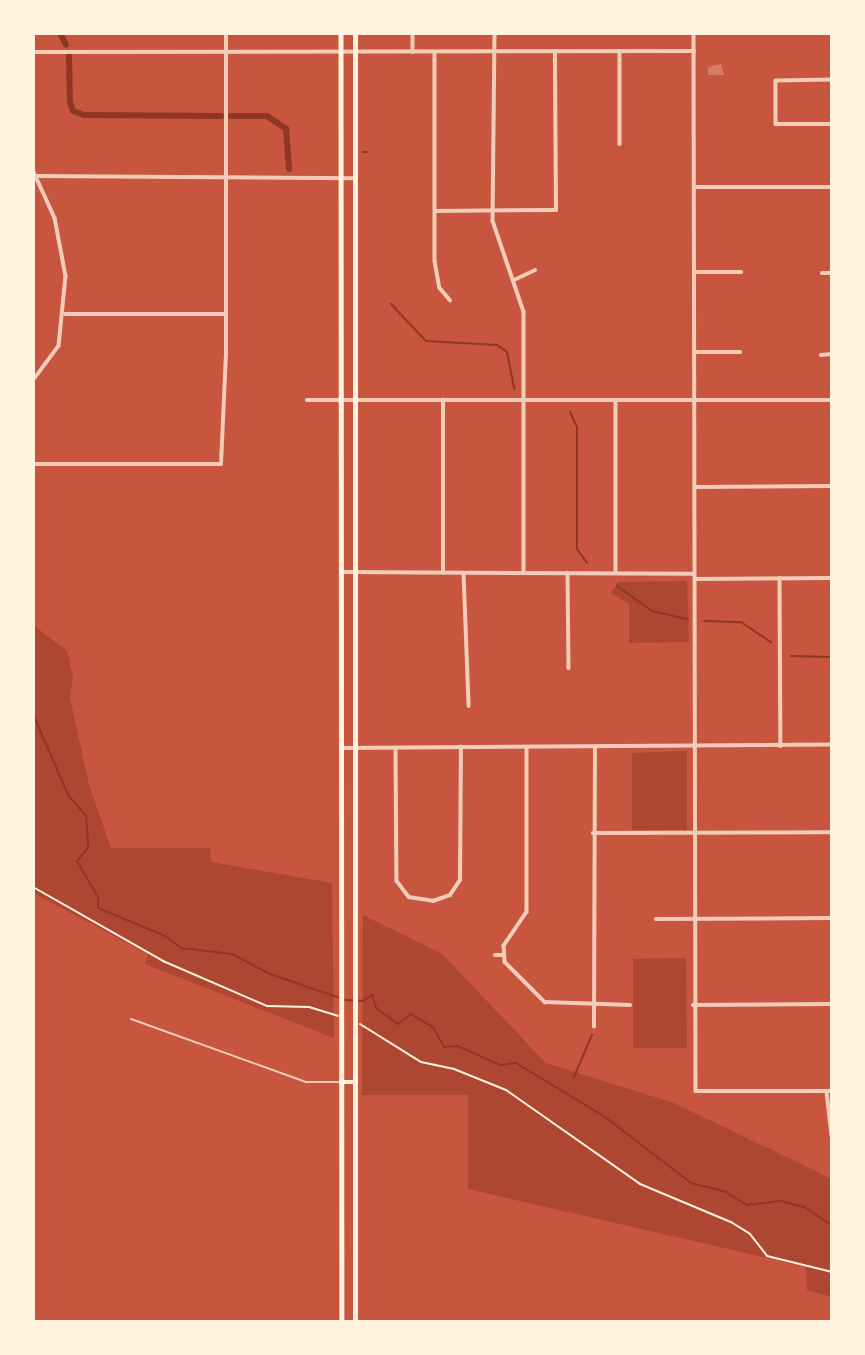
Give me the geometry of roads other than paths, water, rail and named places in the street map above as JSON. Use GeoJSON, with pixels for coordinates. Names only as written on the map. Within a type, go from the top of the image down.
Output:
{"type":"FeatureCollection","features":[{"type":"Feature","properties":{"kind":"main road"},"geometry":{"type":"LineString","coordinates":[[341,33],[342,1322]]}},
{"type":"Feature","properties":{"kind":"main road"},"geometry":{"type":"LineString","coordinates":[[355,33],[355,1322]]}},
{"type":"Feature","properties":{"kind":"main road"},"geometry":{"type":"LineString","coordinates":[[341,1082],[355,1082]]}},
{"type":"Feature","properties":{"kind":"street"},"geometry":{"type":"LineString","coordinates":[[33,464],[221,464],[226,314],[226,33]]}},
{"type":"Feature","properties":{"kind":"street"},"geometry":{"type":"LineString","coordinates":[[413,33],[413,53]]}},
{"type":"Feature","properties":{"kind":"street"},"geometry":{"type":"LineString","coordinates":[[495,33],[493,210],[497,238],[523,305],[524,573]]}},
{"type":"Feature","properties":{"kind":"street"},"geometry":{"type":"LineString","coordinates":[[694,33],[693,1005],[696,1091],[829,1091],[832,1136]]}},
{"type":"Feature","properties":{"kind":"street"},"geometry":{"type":"LineString","coordinates":[[33,52],[694,51]]}},
{"type":"Feature","properties":{"kind":"street"},"geometry":{"type":"LineString","coordinates":[[435,53],[437,275],[450,300]]}},
{"type":"Feature","properties":{"kind":"street"},"geometry":{"type":"LineString","coordinates":[[435,211],[556,211],[555,53]]}},
{"type":"Feature","properties":{"kind":"street"},"geometry":{"type":"LineString","coordinates":[[620,53],[620,144]]}},
{"type":"Feature","properties":{"kind":"street"},"geometry":{"type":"LineString","coordinates":[[832,80],[776,81],[776,124],[832,124]]}},
{"type":"Feature","properties":{"kind":"street"},"geometry":{"type":"LineString","coordinates":[[33,170],[60,235],[65,314],[57,351],[33,381]]}},
{"type":"Feature","properties":{"kind":"street"},"geometry":{"type":"LineString","coordinates":[[37,176],[355,178]]}},
{"type":"Feature","properties":{"kind":"street"},"geometry":{"type":"LineString","coordinates":[[695,187],[832,187]]}},
{"type":"Feature","properties":{"kind":"street"},"geometry":{"type":"LineString","coordinates":[[514,280],[535,270]]}},
{"type":"Feature","properties":{"kind":"street"},"geometry":{"type":"LineString","coordinates":[[695,272],[741,272]]}},
{"type":"Feature","properties":{"kind":"street"},"geometry":{"type":"LineString","coordinates":[[822,273],[832,273]]}},
{"type":"Feature","properties":{"kind":"street"},"geometry":{"type":"LineString","coordinates":[[65,314],[226,314]]}},
{"type":"Feature","properties":{"kind":"street"},"geometry":{"type":"LineString","coordinates":[[695,352],[740,352]]}},
{"type":"Feature","properties":{"kind":"street"},"geometry":{"type":"LineString","coordinates":[[821,355],[832,354]]}},
{"type":"Feature","properties":{"kind":"street"},"geometry":{"type":"LineString","coordinates":[[307,400],[832,400]]}},
{"type":"Feature","properties":{"kind":"street"},"geometry":{"type":"LineString","coordinates":[[443,400],[443,573]]}},
{"type":"Feature","properties":{"kind":"street"},"geometry":{"type":"LineString","coordinates":[[616,400],[616,573]]}},
{"type":"Feature","properties":{"kind":"street"},"geometry":{"type":"LineString","coordinates":[[695,487],[832,486]]}},
{"type":"Feature","properties":{"kind":"street"},"geometry":{"type":"LineString","coordinates":[[341,572],[616,573],[832,578]]}},
{"type":"Feature","properties":{"kind":"street"},"geometry":{"type":"LineString","coordinates":[[464,573],[468,706]]}},
{"type":"Feature","properties":{"kind":"street"},"geometry":{"type":"LineString","coordinates":[[568,573],[569,668]]}},
{"type":"Feature","properties":{"kind":"street"},"geometry":{"type":"LineString","coordinates":[[780,578],[781,746]]}},
{"type":"Feature","properties":{"kind":"street"},"geometry":{"type":"LineString","coordinates":[[341,748],[832,745]]}},
{"type":"Feature","properties":{"kind":"street"},"geometry":{"type":"LineString","coordinates":[[396,748],[397,881],[409,897],[428,901],[448,897],[460,880],[461,747]]}},
{"type":"Feature","properties":{"kind":"street"},"geometry":{"type":"LineString","coordinates":[[594,1027],[595,747]]}},
{"type":"Feature","properties":{"kind":"street"},"geometry":{"type":"LineString","coordinates":[[527,748],[527,912],[503,955],[507,967],[541,1000],[629,1005]]}},
{"type":"Feature","properties":{"kind":"street"},"geometry":{"type":"LineString","coordinates":[[593,833],[832,832]]}},
{"type":"Feature","properties":{"kind":"street"},"geometry":{"type":"LineString","coordinates":[[656,919],[832,918]]}},
{"type":"Feature","properties":{"kind":"street"},"geometry":{"type":"LineString","coordinates":[[495,955],[503,955]]}},
{"type":"Feature","properties":{"kind":"street"},"geometry":{"type":"LineString","coordinates":[[693,1005],[832,1004]]}},
{"type":"Feature","properties":{"kind":"lane"},"geometry":{"type":"LineString","coordinates":[[131,1019],[306,1082],[341,1082]]}},
{"type":"Feature","properties":{"kind":"waterway"},"geometry":{"type":"LineString","coordinates":[[60,33],[66,45]]}},
{"type":"Feature","properties":{"kind":"waterway"},"geometry":{"type":"LineString","coordinates":[[69,56],[70,102],[73,111],[84,115],[221,116]]}},
{"type":"Feature","properties":{"kind":"waterway"},"geometry":{"type":"LineString","coordinates":[[231,116],[267,116],[286,129],[289,169]]}},
{"type":"Feature","properties":{"kind":"waterway"},"geometry":{"type":"LineString","coordinates":[[391,304],[426,341],[497,345],[507,352],[514,389]]}},
{"type":"Feature","properties":{"kind":"waterway"},"geometry":{"type":"LineString","coordinates":[[570,412],[577,427],[577,549],[587,563]]}},
{"type":"Feature","properties":{"kind":"waterway"},"geometry":{"type":"LineString","coordinates":[[617,586],[652,611],[688,619]]}},
{"type":"Feature","properties":{"kind":"waterway"},"geometry":{"type":"LineString","coordinates":[[704,621],[741,622],[771,642]]}},
{"type":"Feature","properties":{"kind":"waterway"},"geometry":{"type":"LineString","coordinates":[[791,656],[832,657]]}},
{"type":"Feature","properties":{"kind":"waterway"},"geometry":{"type":"LineString","coordinates":[[33,714],[68,795],[86,816],[88,848],[77,861],[98,897],[98,908],[165,936],[181,948],[232,954],[270,974],[346,1000],[363,1001],[372,995],[376,1008],[398,1024],[411,1014],[433,1027],[444,1047],[457,1046],[501,1065],[516,1063],[605,1117],[691,1183],[726,1192],[747,1205],[781,1201],[804,1207],[832,1225]]}},
{"type":"Feature","properties":{"kind":"waterway"},"geometry":{"type":"LineString","coordinates":[[574,1077],[592,1035]]}}]}
